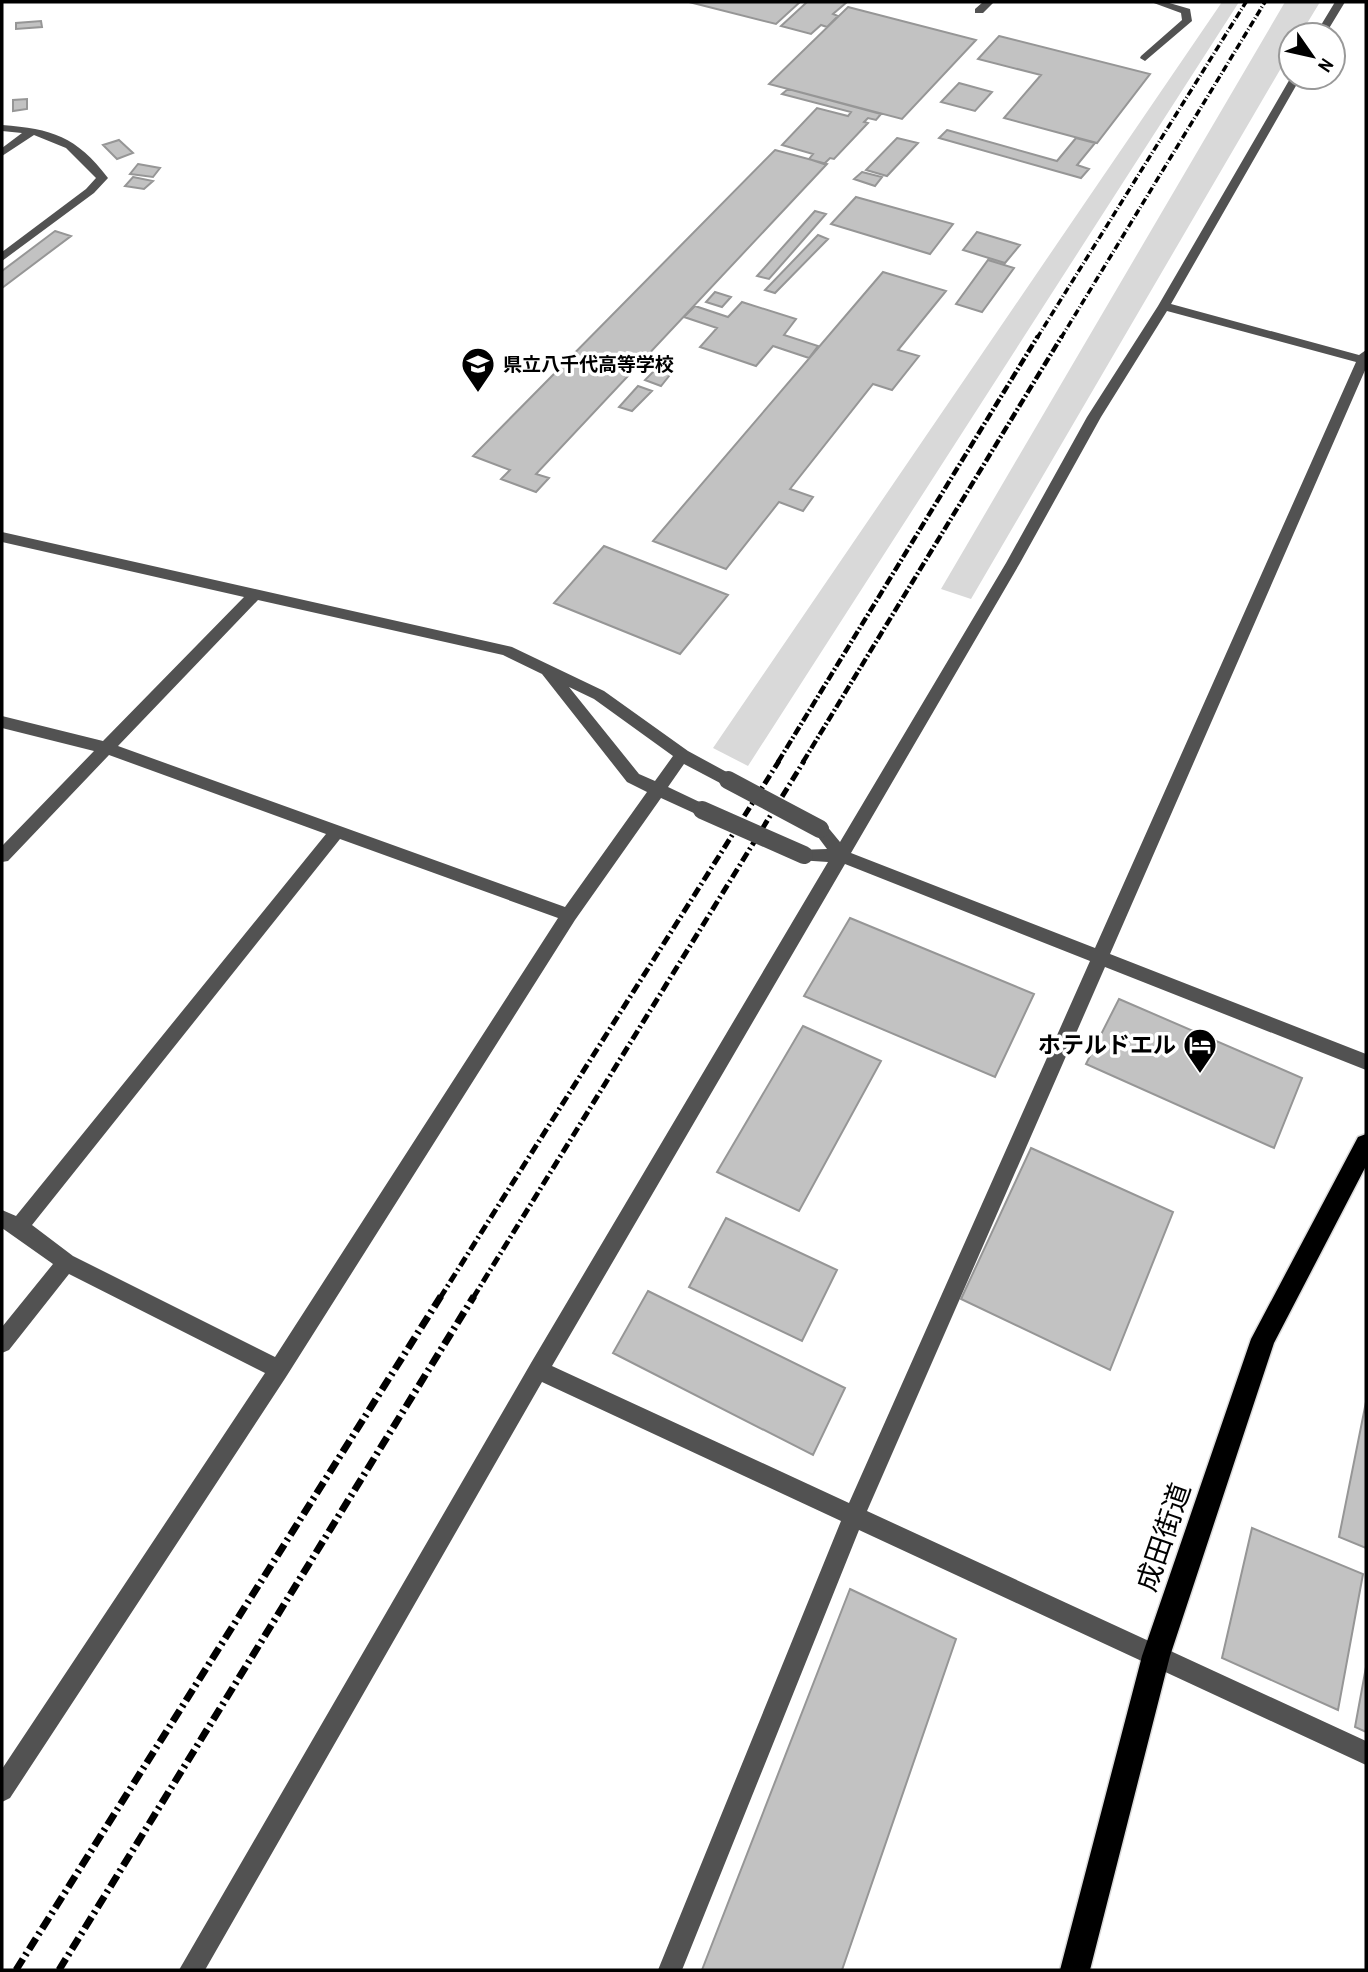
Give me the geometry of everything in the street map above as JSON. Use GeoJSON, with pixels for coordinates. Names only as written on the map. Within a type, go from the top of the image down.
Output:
{"type":"FeatureCollection","features":[{"type":"Feature","properties":{"kind":"highway","name":"成田街道"},"geometry":{"type":"LineString","coordinates":[[1075,1970],[1156,1656],[1263,1339],[1366,1144]]}},
{"type":"Feature","properties":{"kind":"street"},"geometry":{"type":"LineString","coordinates":[[979,11],[989,2]]}},
{"type":"Feature","properties":{"kind":"street"},"geometry":{"type":"LineString","coordinates":[[1145,58],[1186,20],[1186,11],[1156,2]]}},
{"type":"Feature","properties":{"kind":"street"},"geometry":{"type":"LineString","coordinates":[[1328,21],[1340,2]]}},
{"type":"Feature","properties":{"kind":"street"},"geometry":{"type":"LineString","coordinates":[[191,1970],[538,1370],[1013,563],[1094,417],[1164,306],[1288,91]]}},
{"type":"Feature","properties":{"kind":"street"},"geometry":{"type":"LineString","coordinates":[[2,128],[50,133],[69,143],[87,159],[102,178],[90,191],[2,257]]}},
{"type":"Feature","properties":{"kind":"street"},"geometry":{"type":"LineString","coordinates":[[2,153],[34,130]]}},
{"type":"Feature","properties":{"kind":"street"},"geometry":{"type":"LineString","coordinates":[[670,1970],[853,1516],[1365,358],[1164,306]]}},
{"type":"Feature","properties":{"kind":"street"},"geometry":{"type":"LineString","coordinates":[[2,537],[507,651],[599,695],[681,755],[820,829],[842,856]]}},
{"type":"Feature","properties":{"kind":"street"},"geometry":{"type":"LineString","coordinates":[[2,856],[256,593]]}},
{"type":"Feature","properties":{"kind":"street"},"geometry":{"type":"LineString","coordinates":[[547,670],[633,778],[804,855],[842,856],[1366,1062]]}},
{"type":"Feature","properties":{"kind":"street"},"geometry":{"type":"LineString","coordinates":[[2,722],[106,748],[569,915]]}},
{"type":"Feature","properties":{"kind":"street"},"geometry":{"type":"LineString","coordinates":[[2,1790],[279,1370],[569,915],[681,755]]}},
{"type":"Feature","properties":{"kind":"street"},"geometry":{"type":"LineString","coordinates":[[279,1370],[66,1262],[10,1223],[336,833]]}},
{"type":"Feature","properties":{"kind":"street"},"geometry":{"type":"LineString","coordinates":[[2,1343],[66,1262]]}},
{"type":"Feature","properties":{"kind":"street"},"geometry":{"type":"LineString","coordinates":[[538,1370],[1366,1753]]}},
{"type":"Feature","properties":{"kind":"shaded area"},"geometry":{"type":"Polygon","coordinates":[[[1222,2],[1239,2],[748,766],[713,748],[1222,2]]]}},
{"type":"Feature","properties":{"kind":"shaded area"},"geometry":{"type":"Polygon","coordinates":[[[1285,2],[1320,2],[1308,21],[1277,21],[1277,75],[971,599],[941,589],[1285,2]]]}},
{"type":"Feature","properties":{"kind":"building"},"geometry":{"type":"Polygon","coordinates":[[[689,2],[800,2],[776,24],[689,2]]]}},
{"type":"Feature","properties":{"kind":"building"},"geometry":{"type":"Polygon","coordinates":[[[807,2],[847,2],[833,14],[838,16],[827,27],[821,25],[811,34],[781,26],[807,2]]]}},
{"type":"Feature","properties":{"kind":"building"},"geometry":{"type":"Polygon","coordinates":[[[848,7],[976,40],[902,119],[769,84],[848,7]]]}},
{"type":"Feature","properties":{"kind":"building"},"geometry":{"type":"Polygon","coordinates":[[[41,21],[42,27],[16,29],[16,23],[41,21]]]}},
{"type":"Feature","properties":{"kind":"building"},"geometry":{"type":"Polygon","coordinates":[[[999,36],[1150,74],[1097,143],[1004,118],[1041,75],[978,59],[999,36]]]}},
{"type":"Feature","properties":{"kind":"building"},"geometry":{"type":"Polygon","coordinates":[[[959,83],[992,92],[975,111],[941,102],[959,83]]]}},
{"type":"Feature","properties":{"kind":"building"},"geometry":{"type":"Polygon","coordinates":[[[788,89],[881,114],[876,120],[868,118],[864,122],[868,123],[834,159],[830,158],[824,164],[809,159],[813,154],[782,145],[817,108],[848,116],[851,112],[782,94],[788,89]]]}},
{"type":"Feature","properties":{"kind":"building"},"geometry":{"type":"Polygon","coordinates":[[[27,99],[27,109],[13,111],[13,100],[27,99]]]}},
{"type":"Feature","properties":{"kind":"building"},"geometry":{"type":"Polygon","coordinates":[[[947,130],[1057,161],[1076,138],[1095,143],[1077,165],[1089,169],[1081,178],[939,138],[947,130]]]}},
{"type":"Feature","properties":{"kind":"building"},"geometry":{"type":"Polygon","coordinates":[[[897,138],[918,143],[887,176],[866,170],[897,138]]]}},
{"type":"Feature","properties":{"kind":"building"},"geometry":{"type":"Polygon","coordinates":[[[119,140],[133,153],[117,159],[103,145],[119,140]]]}},
{"type":"Feature","properties":{"kind":"building"},"geometry":{"type":"Polygon","coordinates":[[[775,150],[827,164],[536,474],[549,478],[536,492],[501,479],[510,470],[473,456],[775,150]]]}},
{"type":"Feature","properties":{"kind":"building"},"geometry":{"type":"Polygon","coordinates":[[[138,164],[160,168],[153,177],[130,174],[138,164]]]}},
{"type":"Feature","properties":{"kind":"building"},"geometry":{"type":"Polygon","coordinates":[[[862,172],[882,177],[875,186],[854,179],[862,172]]]}},
{"type":"Feature","properties":{"kind":"building"},"geometry":{"type":"Polygon","coordinates":[[[133,177],[153,181],[144,189],[125,186],[133,177]]]}},
{"type":"Feature","properties":{"kind":"building"},"geometry":{"type":"Polygon","coordinates":[[[856,197],[953,224],[930,254],[831,224],[856,197]]]}},
{"type":"Feature","properties":{"kind":"building"},"geometry":{"type":"Polygon","coordinates":[[[815,211],[826,214],[769,279],[757,276],[815,211]]]}},
{"type":"Feature","properties":{"kind":"building"},"geometry":{"type":"Polygon","coordinates":[[[55,231],[71,236],[2,288],[2,271],[55,231]]]}},
{"type":"Feature","properties":{"kind":"building"},"geometry":{"type":"Polygon","coordinates":[[[977,232],[1020,245],[1005,263],[963,250],[977,232]]]}},
{"type":"Feature","properties":{"kind":"building"},"geometry":{"type":"Polygon","coordinates":[[[818,235],[828,239],[775,293],[765,290],[818,235]]]}},
{"type":"Feature","properties":{"kind":"building"},"geometry":{"type":"Polygon","coordinates":[[[988,260],[1014,268],[982,312],[956,304],[988,260]]]}},
{"type":"Feature","properties":{"kind":"building"},"geometry":{"type":"Polygon","coordinates":[[[883,272],[946,291],[898,350],[919,356],[892,390],[873,384],[790,489],[813,497],[803,511],[779,502],[726,569],[653,541],[883,272]]]}},
{"type":"Feature","properties":{"kind":"building"},"geometry":{"type":"Polygon","coordinates":[[[715,292],[731,297],[722,307],[706,302],[715,292]]]}},
{"type":"Feature","properties":{"kind":"building"},"geometry":{"type":"Polygon","coordinates":[[[742,302],[796,319],[784,335],[818,346],[809,358],[773,346],[756,366],[700,347],[717,328],[684,317],[695,306],[728,317],[742,302]]]}},
{"type":"Feature","properties":{"kind":"building"},"geometry":{"type":"Polygon","coordinates":[[[659,366],[673,371],[661,386],[645,380],[659,366]]]}},
{"type":"Feature","properties":{"kind":"building"},"geometry":{"type":"Polygon","coordinates":[[[638,386],[652,391],[632,411],[619,407],[638,386]]]}},
{"type":"Feature","properties":{"kind":"building"},"geometry":{"type":"Polygon","coordinates":[[[604,546],[728,595],[680,654],[554,603],[604,546]]]}},
{"type":"Feature","properties":{"kind":"building"},"geometry":{"type":"Polygon","coordinates":[[[850,918],[1034,994],[995,1077],[804,996],[850,918]]]}},
{"type":"Feature","properties":{"kind":"building"},"geometry":{"type":"Polygon","coordinates":[[[1119,999],[1302,1078],[1274,1148],[1086,1064],[1119,999]]]}},
{"type":"Feature","properties":{"kind":"building"},"geometry":{"type":"Polygon","coordinates":[[[803,1026],[881,1061],[799,1211],[717,1172],[803,1026]]]}},
{"type":"Feature","properties":{"kind":"building"},"geometry":{"type":"Polygon","coordinates":[[[1031,1148],[1173,1212],[1110,1370],[961,1299],[1031,1148]]]}},
{"type":"Feature","properties":{"kind":"building"},"geometry":{"type":"Polygon","coordinates":[[[726,1218],[837,1270],[802,1341],[689,1287],[726,1218]]]}},
{"type":"Feature","properties":{"kind":"building"},"geometry":{"type":"Polygon","coordinates":[[[648,1291],[845,1388],[813,1455],[613,1353],[648,1291]]]}},
{"type":"Feature","properties":{"kind":"building"},"geometry":{"type":"Polygon","coordinates":[[[1366,1402],[1366,1548],[1339,1537],[1366,1402]]]}},
{"type":"Feature","properties":{"kind":"building"},"geometry":{"type":"Polygon","coordinates":[[[1252,1528],[1363,1574],[1338,1710],[1222,1658],[1252,1528]]]}},
{"type":"Feature","properties":{"kind":"building"},"geometry":{"type":"Polygon","coordinates":[[[850,1589],[956,1639],[842,1970],[702,1970],[850,1589]]]}},
{"type":"Feature","properties":{"kind":"building"},"geometry":{"type":"Polygon","coordinates":[[[1366,1667],[1366,1732],[1355,1727],[1366,1667]]]}},
{"type":"Feature","properties":{"kind":"railway"},"geometry":{"type":"LineString","coordinates":[[1037,338],[1246,2]]}},
{"type":"Feature","properties":{"kind":"railway"},"geometry":{"type":"LineString","coordinates":[[1061,338],[1265,2]]}},
{"type":"Feature","properties":{"kind":"railway"},"geometry":{"type":"LineString","coordinates":[[778,762],[1038,336]]}},
{"type":"Feature","properties":{"kind":"railway"},"geometry":{"type":"LineString","coordinates":[[803,762],[1062,336]]}},
{"type":"Feature","properties":{"kind":"railway"},"geometry":{"type":"LineString","coordinates":[[440,1298],[779,761]]}},
{"type":"Feature","properties":{"kind":"railway"},"geometry":{"type":"LineString","coordinates":[[473,1298],[804,761]]}},
{"type":"Feature","properties":{"kind":"railway"},"geometry":{"type":"LineString","coordinates":[[16,1970],[441,1296]]}},
{"type":"Feature","properties":{"kind":"railway"},"geometry":{"type":"LineString","coordinates":[[59,1970],[474,1296]]}},
{"type":"Feature","properties":{"kind":"place","name":"県立八千代高等学校"},"geometry":{"type":"Point","coordinates":[478,394]}},
{"type":"Feature","properties":{"kind":"place","name":"ホテルドエル"},"geometry":{"type":"Point","coordinates":[1200,1075]}}]}
